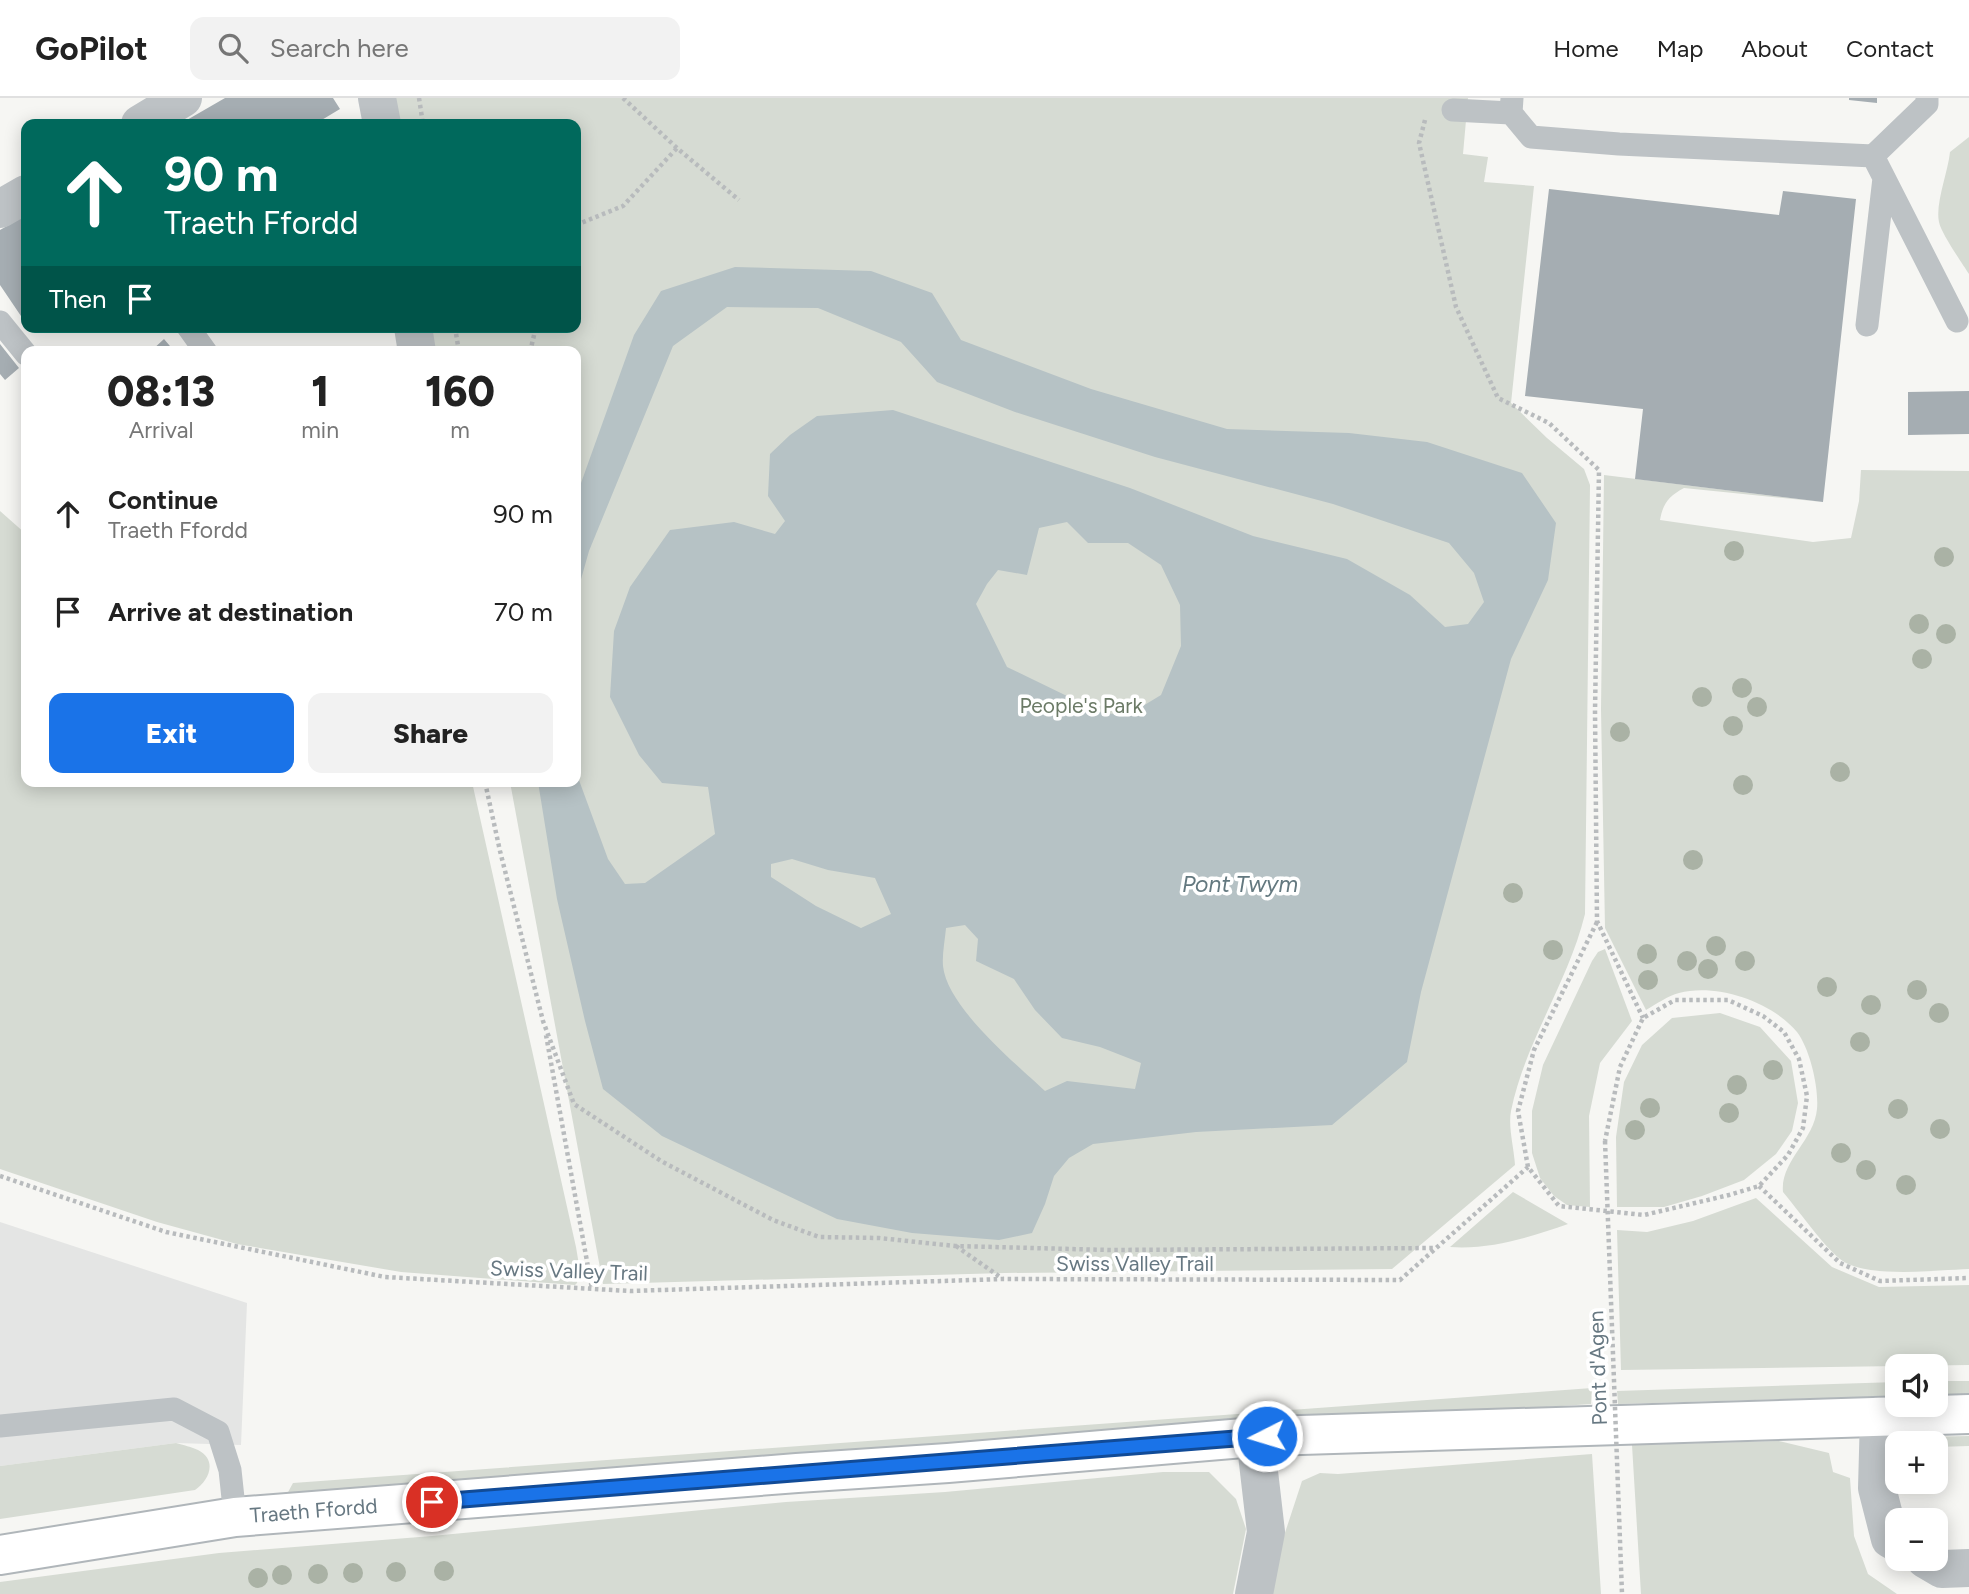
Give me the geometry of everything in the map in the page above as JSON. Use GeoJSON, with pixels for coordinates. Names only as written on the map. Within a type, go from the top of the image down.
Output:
{"type":"FeatureCollection","features":[{"type":"Feature","properties":{"kind":"main road","name":"Traeth Ffordd"},"geometry":{"type":"LineString","coordinates":[[0,1555],[235,1517],[1255,1437],[1969,1414]]}},
{"type":"Feature","properties":{"kind":"street"},"geometry":{"type":"LineString","coordinates":[[148,119],[183,98]]}},
{"type":"Feature","properties":{"kind":"street"},"geometry":{"type":"LineString","coordinates":[[377,98],[381,119]]}},
{"type":"Feature","properties":{"kind":"street"},"geometry":{"type":"LineString","coordinates":[[0,209],[21,197]]}},
{"type":"Feature","properties":{"kind":"street"},"geometry":{"type":"LineString","coordinates":[[1879,1416],[1877,1488],[1885,1519]]}},
{"type":"Feature","properties":{"kind":"street"},"geometry":{"type":"LineString","coordinates":[[1254,1594],[1266,1532],[1255,1437]]}},
{"type":"Feature","properties":{"kind":"street"},"geometry":{"type":"LineString","coordinates":[[1948,1569],[1969,1568]]}},
{"type":"Feature","properties":{"kind":"lane"},"geometry":{"type":"LineString","coordinates":[[1453,110],[1512,106],[1531,137],[1619,144],[1873,156],[1927,104],[1927,98]]}},
{"type":"Feature","properties":{"kind":"lane"},"geometry":{"type":"LineString","coordinates":[[1873,156],[1956,321]]}},
{"type":"Feature","properties":{"kind":"lane"},"geometry":{"type":"LineString","coordinates":[[1867,326],[1884,177]]}},
{"type":"Feature","properties":{"kind":"lane"},"geometry":{"type":"LineString","coordinates":[[0,321],[21,348]]}},
{"type":"Feature","properties":{"kind":"lane"},"geometry":{"type":"LineString","coordinates":[[0,1426],[174,1409],[218,1432],[230,1470],[235,1517]]}},
{"type":"Feature","properties":{"kind":"path"},"geometry":{"type":"LineString","coordinates":[[623,98],[739,200]]}},
{"type":"Feature","properties":{"kind":"path"},"geometry":{"type":"LineString","coordinates":[[1428,109],[1419,143],[1456,307],[1498,398],[1549,424],[1599,470],[1595,711],[1597,921],[1643,1018],[1675,1000],[1728,1000],[1763,1016],[1784,1032],[1799,1059],[1807,1096],[1802,1128],[1788,1155],[1759,1186],[1644,1215],[1559,1206],[1528,1167],[1518,1111],[1534,1049],[1597,921]]}},
{"type":"Feature","properties":{"kind":"path"},"geometry":{"type":"LineString","coordinates":[[581,223],[623,206],[677,148]]}},
{"type":"Feature","properties":{"kind":"path"},"geometry":{"type":"LineString","coordinates":[[486,787],[543,1021],[592,1289]]}},
{"type":"Feature","properties":{"kind":"path","name":"Pont d'Agen"},"geometry":{"type":"LineString","coordinates":[[1622,1594],[1605,1141],[1620,1067],[1643,1018]]}},
{"type":"Feature","properties":{"kind":"path"},"geometry":{"type":"LineString","coordinates":[[543,1021],[575,1104],[661,1161],[773,1220],[819,1237],[879,1238],[955,1246],[1109,1250],[1436,1248]]}},
{"type":"Feature","properties":{"kind":"path","name":"Swiss Valley Trail"},"geometry":{"type":"LineString","coordinates":[[0,1177],[166,1232],[384,1277],[630,1291],[1004,1279],[1400,1280],[1528,1167]]}},
{"type":"Feature","properties":{"kind":"path"},"geometry":{"type":"LineString","coordinates":[[1759,1186],[1840,1264],[1880,1281],[1969,1278]]}},
{"type":"Feature","properties":{"kind":"path"},"geometry":{"type":"LineString","coordinates":[[955,1246],[1004,1279]]}},
{"type":"Feature","properties":{"kind":"shaded area"},"geometry":{"type":"Polygon","coordinates":[[[0,1222],[247,1303],[241,1445],[176,1443],[0,1466],[0,1222]]]}},
{"type":"Feature","properties":{"kind":"green space","name":"People's Park"},"geometry":{"type":"Polygon","coordinates":[[[387,98],[1468,98],[1463,154],[1488,157],[1484,182],[1534,186],[1511,403],[1584,469],[1590,485],[1585,914],[1568,964],[1526,1061],[1511,1111],[1515,1165],[1392,1269],[1005,1273],[603,1284],[511,787],[581,787],[581,346],[432,346],[429,333],[581,333],[581,119],[391,119],[387,98]]]}},
{"type":"Feature","properties":{"kind":"green space"},"geometry":{"type":"Polygon","coordinates":[[[1969,137],[1969,274],[1944,233],[1938,215],[1950,152],[1969,137]]]}},
{"type":"Feature","properties":{"kind":"green space"},"geometry":{"type":"Polygon","coordinates":[[[1861,470],[1969,471],[1969,1269],[1920,1272],[1866,1269],[1851,1265],[1833,1253],[1783,1192],[1787,1170],[1810,1131],[1817,1109],[1813,1069],[1802,1039],[1786,1021],[1773,1012],[1759,1004],[1726,993],[1679,993],[1646,1010],[1605,928],[1601,709],[1604,475],[1823,502],[1684,488],[1667,501],[1660,520],[1813,542],[1851,538],[1859,501],[1861,470]]]}},
{"type":"Feature","properties":{"kind":"green space"},"geometry":{"type":"Polygon","coordinates":[[[0,511],[21,530],[21,787],[473,787],[580,1271],[575,1285],[401,1272],[237,1244],[157,1222],[0,1169],[0,511]]]}},
{"type":"Feature","properties":{"kind":"green space"},"geometry":{"type":"Polygon","coordinates":[[[1605,949],[1632,1021],[1600,1063],[1589,1116],[1590,1207],[1567,1205],[1554,1196],[1540,1178],[1532,1153],[1532,1111],[1543,1065],[1592,961],[1598,952],[1605,949]]]}},
{"type":"Feature","properties":{"kind":"green space"},"geometry":{"type":"Polygon","coordinates":[[[1720,1013],[1760,1027],[1791,1061],[1798,1103],[1792,1131],[1776,1154],[1744,1180],[1664,1207],[1617,1207],[1616,1137],[1624,1082],[1642,1045],[1672,1018],[1720,1013]]]}},
{"type":"Feature","properties":{"kind":"green space"},"geometry":{"type":"Polygon","coordinates":[[[1513,1192],[1568,1224],[1525,1238],[1495,1244],[1450,1247],[1513,1192]]]}},
{"type":"Feature","properties":{"kind":"green space"},"geometry":{"type":"Polygon","coordinates":[[[1756,1198],[1832,1267],[1879,1287],[1969,1285],[1969,1365],[1948,1365],[1948,1354],[1885,1354],[1885,1366],[1621,1370],[1617,1230],[1647,1232],[1693,1221],[1756,1198]]]}},
{"type":"Feature","properties":{"kind":"green space"},"geometry":{"type":"Polygon","coordinates":[[[1948,1381],[1969,1381],[1969,1394],[1948,1395],[1948,1381]]]}},
{"type":"Feature","properties":{"kind":"green space"},"geometry":{"type":"Polygon","coordinates":[[[1885,1382],[1885,1396],[1618,1404],[1617,1391],[1885,1382]]]}},
{"type":"Feature","properties":{"kind":"green space"},"geometry":{"type":"Polygon","coordinates":[[[1592,1388],[1591,1404],[287,1494],[293,1483],[1592,1388]]]}},
{"type":"Feature","properties":{"kind":"green space"},"geometry":{"type":"Polygon","coordinates":[[[1948,1436],[1969,1436],[1969,1446],[1948,1447],[1948,1436]]]}},
{"type":"Feature","properties":{"kind":"green space"},"geometry":{"type":"Polygon","coordinates":[[[1779,1441],[1829,1453],[1833,1472],[1850,1478],[1854,1536],[1868,1574],[1897,1594],[1641,1594],[1632,1445],[1779,1441]]]}},
{"type":"Feature","properties":{"kind":"green space"},"geometry":{"type":"Polygon","coordinates":[[[176,1443],[198,1450],[208,1459],[210,1465],[207,1476],[195,1490],[0,1519],[0,1466],[176,1443]]]}},
{"type":"Feature","properties":{"kind":"green space"},"geometry":{"type":"Polygon","coordinates":[[[1592,1454],[1601,1594],[1268,1594],[1302,1481],[1320,1473],[1338,1474],[1592,1454]]]}},
{"type":"Feature","properties":{"kind":"green space"},"geometry":{"type":"Polygon","coordinates":[[[1163,1472],[1209,1472],[1236,1499],[1246,1529],[1233,1594],[0,1594],[0,1582],[219,1553],[432,1536],[786,1502],[945,1492],[1163,1472]]]}},
{"type":"Feature","properties":{"kind":"water","name":"Pont Twym"},"geometry":{"type":"Polygon","coordinates":[[[735,267],[871,271],[932,293],[961,340],[1091,389],[1227,429],[1349,433],[1427,442],[1522,473],[1556,523],[1548,580],[1511,659],[1421,992],[1407,1062],[1332,1125],[1196,1132],[1093,1144],[1069,1158],[1054,1176],[1032,1233],[999,1240],[912,1233],[837,1219],[662,1136],[603,1089],[557,899],[539,787],[581,786],[608,859],[625,884],[645,883],[715,834],[708,787],[662,783],[639,755],[610,697],[614,631],[630,587],[670,530],[734,522],[775,534],[785,521],[768,496],[770,454],[790,435],[817,416],[893,410],[1130,488],[1253,536],[1347,559],[1410,595],[1445,627],[1468,624],[1484,602],[1474,573],[1449,543],[1333,504],[1155,457],[1015,412],[937,382],[901,342],[818,308],[727,307],[673,346],[589,551],[581,579],[581,483],[634,335],[661,291],[735,267]],[[1067,522],[1039,528],[1027,575],[998,570],[976,604],[1007,667],[1102,713],[1128,715],[1161,695],[1181,646],[1180,605],[1161,565],[1128,543],[1088,543],[1067,522]],[[792,859],[771,864],[771,877],[816,906],[861,928],[891,914],[875,878],[828,870],[792,859]],[[965,925],[946,928],[943,966],[947,982],[969,1016],[1001,1050],[1045,1091],[1067,1081],[1135,1089],[1141,1063],[1100,1047],[1062,1038],[1035,1010],[1014,979],[976,961],[978,939],[965,925]]]}},
{"type":"Feature","properties":{"kind":"building"},"geometry":{"type":"Polygon","coordinates":[[[225,98],[333,98],[340,109],[323,119],[189,119],[225,98]]]}},
{"type":"Feature","properties":{"kind":"building"},"geometry":{"type":"Polygon","coordinates":[[[1877,98],[1877,103],[1849,100],[1877,98]]]}},
{"type":"Feature","properties":{"kind":"building"},"geometry":{"type":"Polygon","coordinates":[[[1549,189],[1779,215],[1783,191],[1856,199],[1823,502],[1635,479],[1643,409],[1525,396],[1549,189]]]}},
{"type":"Feature","properties":{"kind":"building"},"geometry":{"type":"Polygon","coordinates":[[[21,218],[21,316],[0,285],[0,230],[21,218]]]}},
{"type":"Feature","properties":{"kind":"building"},"geometry":{"type":"Polygon","coordinates":[[[164,339],[170,346],[156,346],[164,339]]]}},
{"type":"Feature","properties":{"kind":"building"},"geometry":{"type":"Polygon","coordinates":[[[0,344],[19,368],[5,380],[0,374],[0,344]]]}},
{"type":"Feature","properties":{"kind":"building"},"geometry":{"type":"Polygon","coordinates":[[[1969,391],[1969,434],[1908,435],[1908,392],[1969,391]]]}},
{"type":"Feature","properties":{"kind":"route"},"geometry":{"type":"LineString","coordinates":[[432,1502],[1267,1436]]}}]}
